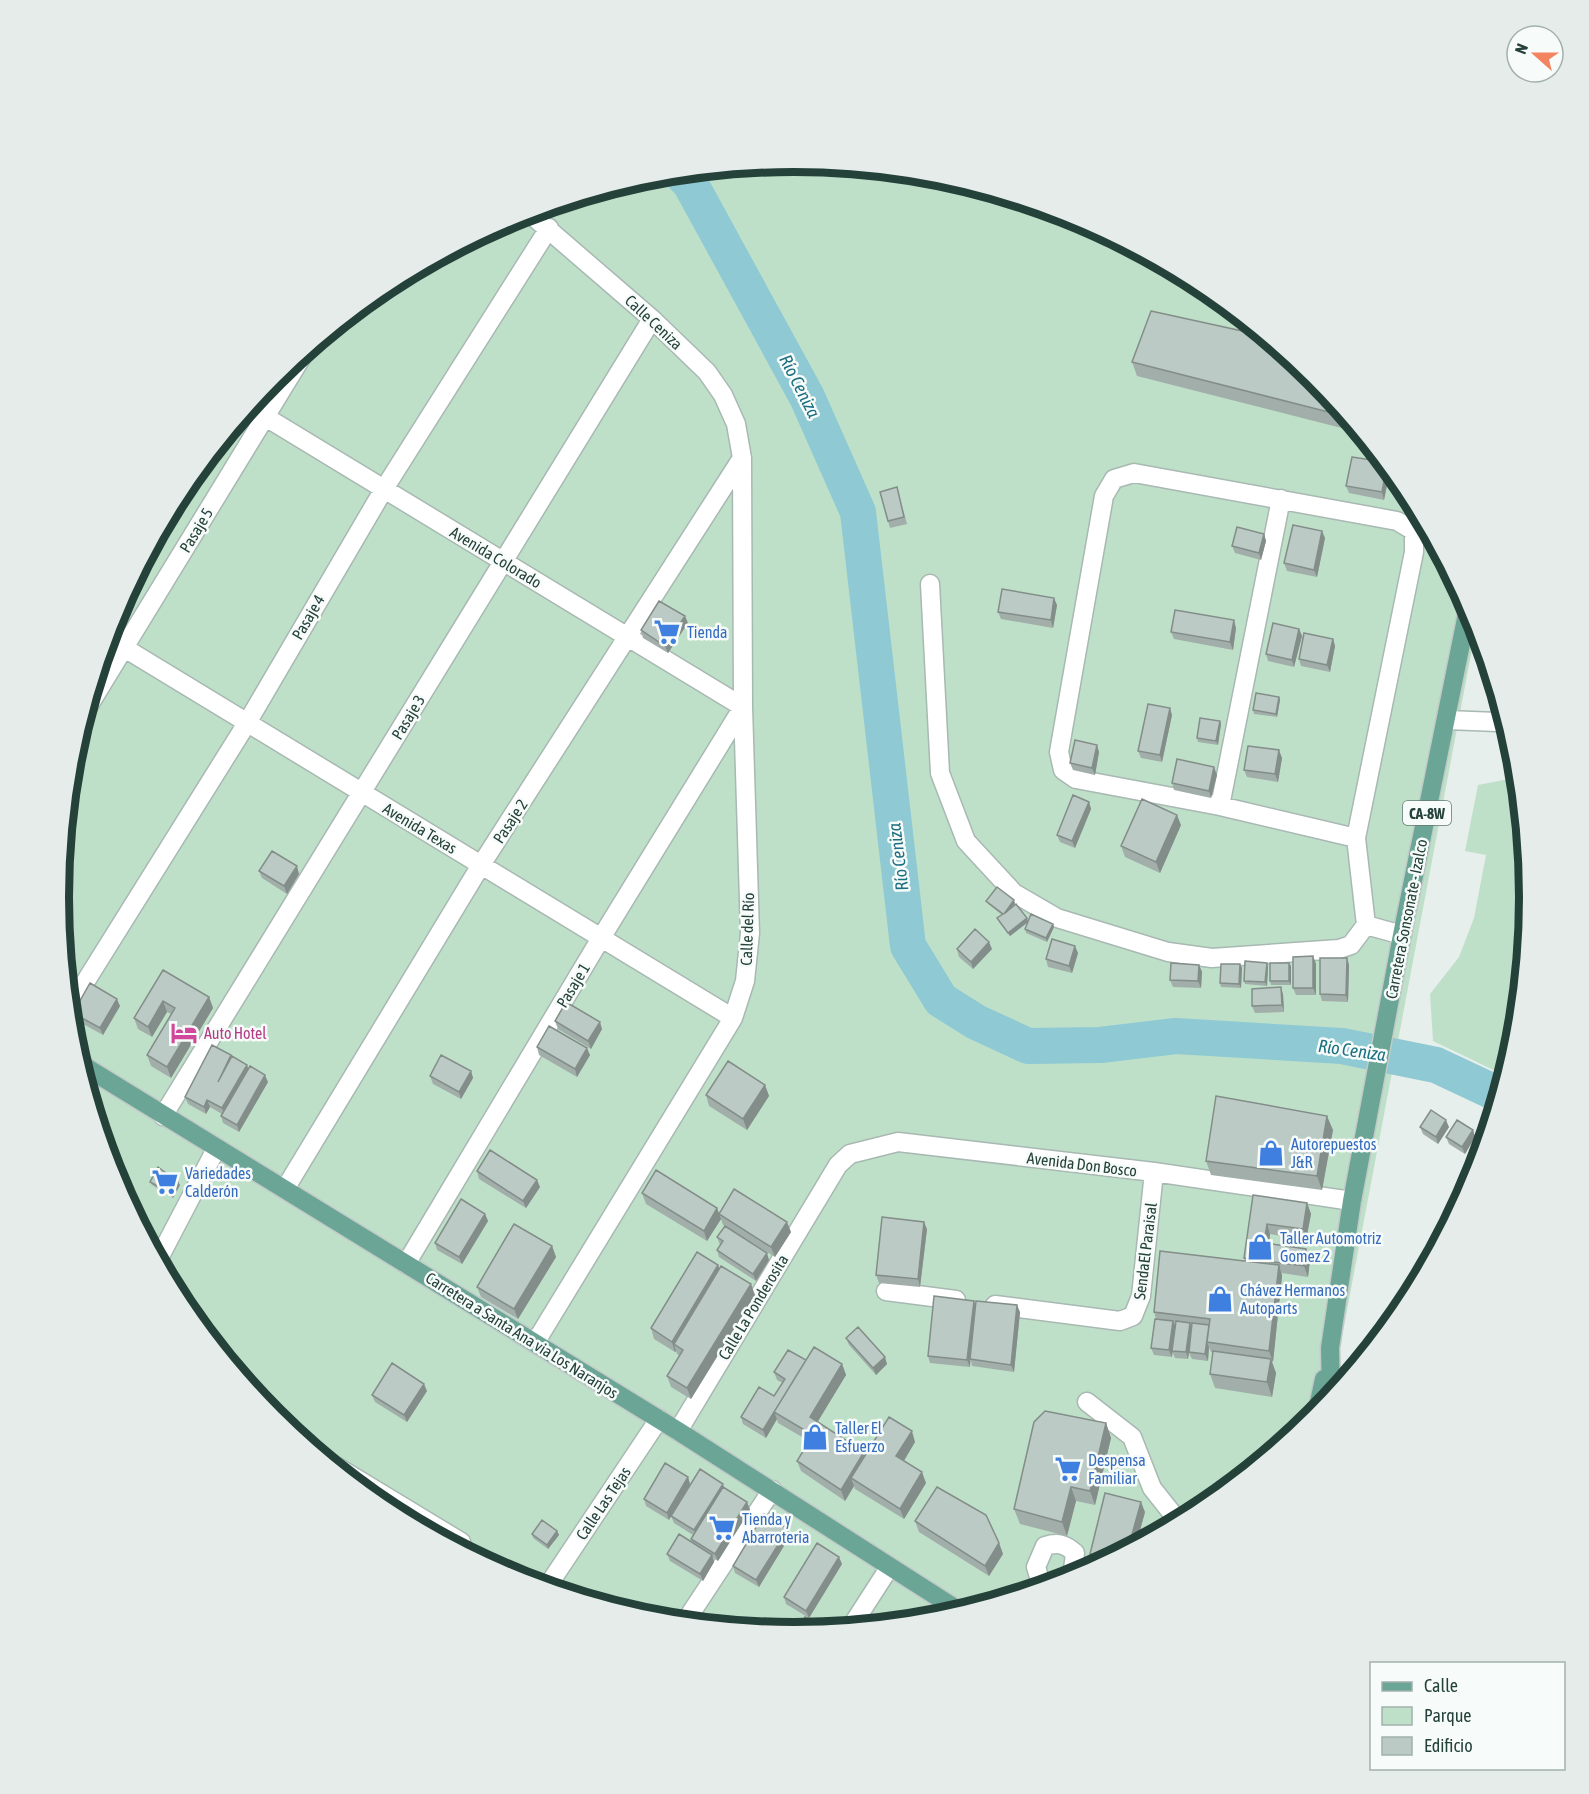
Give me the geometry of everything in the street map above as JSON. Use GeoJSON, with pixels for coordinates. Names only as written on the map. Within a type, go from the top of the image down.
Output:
{"type":"FeatureCollection","features":[{"type":"Feature","properties":{"kind":"main road","name":"Carretera Sonsonate - Izalco"},"geometry":{"type":"LineString","coordinates":[[1330,1348],[1353,1201],[1402,935],[1447,720],[1465,620]]}},
{"type":"Feature","properties":{"kind":"main road","name":"Carretera a Santa Ana via Los Naranjos"},"geometry":{"type":"LineString","coordinates":[[90,1070],[659,1419],[950,1606]]}},
{"type":"Feature","properties":{"kind":"main road"},"geometry":{"type":"LineString","coordinates":[[1330,1348],[1331,1385]]}},
{"type":"Feature","properties":{"kind":"main road"},"geometry":{"type":"LineString","coordinates":[[1320,1397],[1330,1348]]}},
{"type":"Feature","properties":{"kind":"street","name":"Calle Ceniza"},"geometry":{"type":"LineString","coordinates":[[537,219],[652,318],[707,372],[723,395],[736,424],[742,458]]}},
{"type":"Feature","properties":{"kind":"street","name":"Pasaje 4"},"geometry":{"type":"LineString","coordinates":[[76,997],[247,723],[384,489],[549,228]]}},
{"type":"Feature","properties":{"kind":"street","name":"Pasaje 3"},"geometry":{"type":"LineString","coordinates":[[163,1116],[652,318]]}},
{"type":"Feature","properties":{"kind":"street","name":"Pasaje 5"},"geometry":{"type":"LineString","coordinates":[[102,685],[291,375]]}},
{"type":"Feature","properties":{"kind":"street","name":"Avenida Colorado"},"geometry":{"type":"LineString","coordinates":[[256,411],[743,707]]}},
{"type":"Feature","properties":{"kind":"street","name":"Pasaje 2"},"geometry":{"type":"LineString","coordinates":[[285,1189],[481,865],[742,458]]}},
{"type":"Feature","properties":{"kind":"street","name":"Calle del Río"},"geometry":{"type":"LineString","coordinates":[[535,1343],[733,1018],[745,981],[750,933],[743,707],[742,458]]}},
{"type":"Feature","properties":{"kind":"street"},"geometry":{"type":"LineString","coordinates":[[930,584],[940,773],[966,841],[1014,892],[1057,918],[1168,952],[1212,958],[1338,949],[1351,945],[1366,926],[1356,838],[1414,552],[1413,531],[1397,521],[1134,473],[1114,479],[1104,496],[1059,752],[1062,770],[1076,779],[1220,806],[1356,838]]}},
{"type":"Feature","properties":{"kind":"street"},"geometry":{"type":"LineString","coordinates":[[1220,806],[1281,499]]}},
{"type":"Feature","properties":{"kind":"street","name":"Avenida Texas"},"geometry":{"type":"LineString","coordinates":[[116,643],[733,1018]]}},
{"type":"Feature","properties":{"kind":"street","name":"Pasaje 1"},"geometry":{"type":"LineString","coordinates":[[406,1264],[601,938],[743,707]]}},
{"type":"Feature","properties":{"kind":"street"},"geometry":{"type":"LineString","coordinates":[[1447,720],[1498,722]]}},
{"type":"Feature","properties":{"kind":"street"},"geometry":{"type":"LineString","coordinates":[[1366,926],[1402,935]]}},
{"type":"Feature","properties":{"kind":"street","name":"Avenida Don Bosco"},"geometry":{"type":"LineString","coordinates":[[827,1184],[838,1165],[850,1154],[898,1142],[1154,1172],[1353,1201]]}},
{"type":"Feature","properties":{"kind":"street"},"geometry":{"type":"LineString","coordinates":[[162,1252],[216,1149]]}},
{"type":"Feature","properties":{"kind":"street","name":"SendaEl Paraisal"},"geometry":{"type":"LineString","coordinates":[[886,1292],[1120,1320],[1133,1316],[1141,1296],[1154,1172]]}},
{"type":"Feature","properties":{"kind":"street","name":"Calle La Ponderosita"},"geometry":{"type":"LineString","coordinates":[[678,1431],[827,1184]]}},
{"type":"Feature","properties":{"kind":"street"},"geometry":{"type":"LineString","coordinates":[[1086,1402],[1132,1437],[1152,1488],[1172,1516]]}},
{"type":"Feature","properties":{"kind":"street","name":"Calle Las Tejas"},"geometry":{"type":"LineString","coordinates":[[552,1581],[659,1419]]}},
{"type":"Feature","properties":{"kind":"street"},"geometry":{"type":"LineString","coordinates":[[690,1615],[772,1490]]}},
{"type":"Feature","properties":{"kind":"street"},"geometry":{"type":"LineString","coordinates":[[387,1497],[442,1530]]}},
{"type":"Feature","properties":{"kind":"street"},"geometry":{"type":"LineString","coordinates":[[1040,1579],[1036,1567],[1045,1546],[1055,1543],[1067,1546],[1075,1553],[1073,1566]]}},
{"type":"Feature","properties":{"kind":"street"},"geometry":{"type":"LineString","coordinates":[[856,1620],[889,1568]]}},
{"type":"Feature","properties":{"kind":"green space"},"geometry":{"type":"Polygon","coordinates":[[[794,171],[842,173],[936,185],[1028,210],[1072,227],[1115,246],[1198,294],[1236,321],[1308,384],[1370,455],[1398,494],[1445,576],[1473,642],[1333,1382],[1308,1410],[1273,1442],[1236,1473],[1198,1500],[1115,1548],[1072,1567],[1028,1584],[936,1609],[842,1621],[794,1622],[747,1621],[653,1609],[561,1584],[517,1567],[474,1548],[391,1500],[353,1473],[281,1410],[219,1339],[191,1300],[166,1260],[124,1175],[94,1085],[83,1039],[75,992],[69,897],[75,802],[83,755],[94,709],[124,619],[166,534],[191,494],[219,455],[281,384],[353,321],[391,294],[474,246],[517,227],[561,210],[653,185],[747,173],[794,171]]]}},
{"type":"Feature","properties":{"kind":"green space"},"geometry":{"type":"Polygon","coordinates":[[[1510,779],[1518,850],[1520,897],[1514,992],[1498,1072],[1433,1041],[1430,994],[1459,957],[1474,918],[1486,855],[1465,851],[1478,785],[1510,779]]]}},
{"type":"Feature","properties":{"kind":"building"},"geometry":{"type":"Polygon","coordinates":[[[1151,311],[1250,333],[1308,384],[1335,414],[1132,362],[1151,311]]]}},
{"type":"Feature","properties":{"kind":"building"},"geometry":{"type":"Polygon","coordinates":[[[1352,457],[1374,460],[1385,476],[1382,492],[1346,486],[1352,457]]]}},
{"type":"Feature","properties":{"kind":"building"},"geometry":{"type":"Polygon","coordinates":[[[897,487],[904,517],[888,521],[880,492],[897,487]]]}},
{"type":"Feature","properties":{"kind":"building"},"geometry":{"type":"Polygon","coordinates":[[[1293,525],[1322,531],[1314,570],[1284,563],[1293,525]]]}},
{"type":"Feature","properties":{"kind":"building"},"geometry":{"type":"Polygon","coordinates":[[[1237,527],[1264,534],[1259,553],[1232,546],[1237,527]]]}},
{"type":"Feature","properties":{"kind":"building"},"geometry":{"type":"Polygon","coordinates":[[[1002,589],[1054,598],[1051,620],[998,612],[1002,589]]]}},
{"type":"Feature","properties":{"kind":"building"},"geometry":{"type":"Polygon","coordinates":[[[659,601],[685,616],[665,646],[641,630],[659,601]]]}},
{"type":"Feature","properties":{"kind":"building"},"geometry":{"type":"Polygon","coordinates":[[[1175,610],[1234,620],[1230,642],[1171,632],[1175,610]]]}},
{"type":"Feature","properties":{"kind":"building"},"geometry":{"type":"Polygon","coordinates":[[[1273,623],[1299,629],[1292,660],[1266,654],[1273,623]]]}},
{"type":"Feature","properties":{"kind":"building"},"geometry":{"type":"Polygon","coordinates":[[[1304,633],[1333,639],[1327,665],[1299,659],[1304,633]]]}},
{"type":"Feature","properties":{"kind":"building"},"geometry":{"type":"Polygon","coordinates":[[[1256,693],[1279,697],[1276,714],[1253,710],[1256,693]]]}},
{"type":"Feature","properties":{"kind":"building"},"geometry":{"type":"Polygon","coordinates":[[[1148,704],[1170,708],[1160,755],[1138,751],[1148,704]]]}},
{"type":"Feature","properties":{"kind":"building"},"geometry":{"type":"Polygon","coordinates":[[[1200,718],[1220,721],[1216,741],[1197,738],[1200,718]]]}},
{"type":"Feature","properties":{"kind":"building"},"geometry":{"type":"Polygon","coordinates":[[[1075,740],[1097,745],[1092,768],[1070,763],[1075,740]]]}},
{"type":"Feature","properties":{"kind":"building"},"geometry":{"type":"Polygon","coordinates":[[[1248,746],[1279,750],[1275,774],[1244,770],[1248,746]]]}},
{"type":"Feature","properties":{"kind":"building"},"geometry":{"type":"Polygon","coordinates":[[[1177,759],[1214,767],[1209,791],[1172,783],[1177,759]]]}},
{"type":"Feature","properties":{"kind":"building"},"geometry":{"type":"Polygon","coordinates":[[[1073,795],[1089,802],[1072,841],[1057,835],[1073,795]]]}},
{"type":"Feature","properties":{"kind":"building"},"geometry":{"type":"Polygon","coordinates":[[[1142,799],[1177,815],[1156,862],[1121,846],[1142,799]]]}},
{"type":"Feature","properties":{"kind":"building"},"geometry":{"type":"Polygon","coordinates":[[[272,851],[297,866],[284,886],[259,871],[272,851]]]}},
{"type":"Feature","properties":{"kind":"building"},"geometry":{"type":"Polygon","coordinates":[[[997,887],[1014,900],[1004,914],[1016,904],[1027,918],[1008,933],[997,918],[1003,914],[986,901],[997,887]]]}},
{"type":"Feature","properties":{"kind":"building"},"geometry":{"type":"Polygon","coordinates":[[[1031,914],[1053,924],[1046,938],[1025,929],[1031,914]]]}},
{"type":"Feature","properties":{"kind":"building"},"geometry":{"type":"Polygon","coordinates":[[[975,929],[989,942],[971,962],[957,949],[975,929]]]}},
{"type":"Feature","properties":{"kind":"building"},"geometry":{"type":"Polygon","coordinates":[[[1052,939],[1075,946],[1069,966],[1046,959],[1052,939]]]}},
{"type":"Feature","properties":{"kind":"building"},"geometry":{"type":"Polygon","coordinates":[[[1313,956],[1313,988],[1293,988],[1293,957],[1313,956]]]}},
{"type":"Feature","properties":{"kind":"building"},"geometry":{"type":"Polygon","coordinates":[[[1320,958],[1347,958],[1346,995],[1320,994],[1320,958]]]}},
{"type":"Feature","properties":{"kind":"building"},"geometry":{"type":"Polygon","coordinates":[[[1245,961],[1267,963],[1265,982],[1244,981],[1245,961]]]}},
{"type":"Feature","properties":{"kind":"building"},"geometry":{"type":"Polygon","coordinates":[[[1171,963],[1199,965],[1198,981],[1170,980],[1171,963]]]}},
{"type":"Feature","properties":{"kind":"building"},"geometry":{"type":"Polygon","coordinates":[[[1270,963],[1289,963],[1289,981],[1270,981],[1270,963]]]}},
{"type":"Feature","properties":{"kind":"building"},"geometry":{"type":"Polygon","coordinates":[[[1221,964],[1240,964],[1239,984],[1220,983],[1221,964]]]}},
{"type":"Feature","properties":{"kind":"building","name":"Auto Hotel"},"geometry":{"type":"Polygon","coordinates":[[[163,970],[209,997],[167,1067],[147,1055],[175,1008],[163,1001],[148,1027],[134,1018],[163,970]]]}},
{"type":"Feature","properties":{"kind":"building"},"geometry":{"type":"Polygon","coordinates":[[[90,983],[117,999],[100,1028],[79,1016],[77,1005],[90,983]]]}},
{"type":"Feature","properties":{"kind":"building"},"geometry":{"type":"Polygon","coordinates":[[[1281,987],[1282,1005],[1252,1006],[1252,989],[1281,987]]]}},
{"type":"Feature","properties":{"kind":"building"},"geometry":{"type":"Polygon","coordinates":[[[566,1002],[600,1022],[588,1041],[555,1021],[566,1002]]]}},
{"type":"Feature","properties":{"kind":"building"},"geometry":{"type":"Polygon","coordinates":[[[549,1026],[587,1048],[575,1069],[537,1047],[549,1026]]]}},
{"type":"Feature","properties":{"kind":"building"},"geometry":{"type":"Polygon","coordinates":[[[212,1045],[231,1055],[218,1082],[232,1056],[247,1065],[222,1108],[207,1100],[204,1107],[185,1097],[212,1045]]]}},
{"type":"Feature","properties":{"kind":"building"},"geometry":{"type":"Polygon","coordinates":[[[441,1055],[471,1071],[459,1092],[430,1076],[441,1055]]]}},
{"type":"Feature","properties":{"kind":"building"},"geometry":{"type":"Polygon","coordinates":[[[728,1061],[765,1085],[743,1119],[706,1095],[728,1061]]]}},
{"type":"Feature","properties":{"kind":"building"},"geometry":{"type":"Polygon","coordinates":[[[250,1066],[265,1075],[237,1125],[221,1116],[250,1066]]]}},
{"type":"Feature","properties":{"kind":"building","name":"Autorepuestos J&R"},"geometry":{"type":"Polygon","coordinates":[[[1216,1096],[1327,1116],[1317,1176],[1206,1161],[1216,1096]]]}},
{"type":"Feature","properties":{"kind":"building"},"geometry":{"type":"Polygon","coordinates":[[[1431,1110],[1446,1120],[1436,1137],[1420,1127],[1431,1110]]]}},
{"type":"Feature","properties":{"kind":"building"},"geometry":{"type":"Polygon","coordinates":[[[1457,1120],[1473,1130],[1462,1147],[1446,1137],[1457,1120]]]}},
{"type":"Feature","properties":{"kind":"building"},"geometry":{"type":"Polygon","coordinates":[[[490,1150],[537,1180],[523,1201],[477,1171],[490,1150]]]}},
{"type":"Feature","properties":{"kind":"building","name":"Variedades Calderón"},"geometry":{"type":"Polygon","coordinates":[[[158,1167],[178,1182],[172,1194],[150,1182],[158,1167]]]}},
{"type":"Feature","properties":{"kind":"building"},"geometry":{"type":"Polygon","coordinates":[[[656,1170],[717,1208],[704,1231],[642,1193],[656,1170]]]}},
{"type":"Feature","properties":{"kind":"building"},"geometry":{"type":"Polygon","coordinates":[[[734,1189],[787,1222],[771,1247],[719,1214],[734,1189]]]}},
{"type":"Feature","properties":{"kind":"building"},"geometry":{"type":"Polygon","coordinates":[[[1253,1195],[1307,1203],[1303,1229],[1267,1224],[1264,1243],[1306,1249],[1304,1266],[1244,1258],[1253,1195]]]}},
{"type":"Feature","properties":{"kind":"building"},"geometry":{"type":"Polygon","coordinates":[[[461,1199],[485,1214],[459,1257],[435,1243],[461,1199]]]}},
{"type":"Feature","properties":{"kind":"building"},"geometry":{"type":"Polygon","coordinates":[[[882,1217],[924,1222],[918,1279],[876,1275],[882,1217]]]}},
{"type":"Feature","properties":{"kind":"building"},"geometry":{"type":"Polygon","coordinates":[[[514,1224],[552,1246],[514,1309],[477,1287],[514,1224]]]}},
{"type":"Feature","properties":{"kind":"building"},"geometry":{"type":"Polygon","coordinates":[[[725,1226],[767,1253],[753,1274],[717,1250],[723,1241],[717,1237],[725,1226]]]}},
{"type":"Feature","properties":{"kind":"building","name":"Chávez Hermanos Autoparts"},"geometry":{"type":"Polygon","coordinates":[[[1160,1251],[1279,1265],[1269,1351],[1207,1342],[1210,1319],[1154,1312],[1160,1251]]]}},
{"type":"Feature","properties":{"kind":"building"},"geometry":{"type":"Polygon","coordinates":[[[697,1252],[718,1265],[672,1342],[651,1328],[697,1252]]]}},
{"type":"Feature","properties":{"kind":"building"},"geometry":{"type":"Polygon","coordinates":[[[721,1266],[751,1284],[687,1388],[667,1376],[683,1350],[674,1344],[721,1266]]]}},
{"type":"Feature","properties":{"kind":"building"},"geometry":{"type":"Polygon","coordinates":[[[934,1296],[974,1301],[967,1360],[928,1356],[934,1296]]]}},
{"type":"Feature","properties":{"kind":"building"},"geometry":{"type":"Polygon","coordinates":[[[976,1301],[1017,1305],[1011,1365],[970,1359],[976,1301]]]}},
{"type":"Feature","properties":{"kind":"building"},"geometry":{"type":"Polygon","coordinates":[[[1155,1319],[1173,1321],[1169,1350],[1151,1348],[1155,1319]]]}},
{"type":"Feature","properties":{"kind":"building"},"geometry":{"type":"Polygon","coordinates":[[[1176,1321],[1190,1323],[1186,1352],[1172,1351],[1176,1321]]]}},
{"type":"Feature","properties":{"kind":"building"},"geometry":{"type":"Polygon","coordinates":[[[1192,1323],[1209,1325],[1205,1354],[1189,1352],[1192,1323]]]}},
{"type":"Feature","properties":{"kind":"building"},"geometry":{"type":"Polygon","coordinates":[[[858,1327],[885,1357],[873,1368],[846,1338],[858,1327]]]}},
{"type":"Feature","properties":{"kind":"building","name":"Taller El Esfuerzo"},"geometry":{"type":"Polygon","coordinates":[[[814,1347],[842,1364],[810,1417],[864,1452],[841,1490],[797,1461],[813,1435],[774,1412],[814,1347]]]}},
{"type":"Feature","properties":{"kind":"building"},"geometry":{"type":"Polygon","coordinates":[[[788,1350],[806,1360],[763,1430],[741,1417],[759,1387],[774,1396],[785,1379],[774,1372],[788,1350]]]}},
{"type":"Feature","properties":{"kind":"building"},"geometry":{"type":"Polygon","coordinates":[[[1213,1351],[1271,1359],[1267,1382],[1210,1374],[1213,1351]]]}},
{"type":"Feature","properties":{"kind":"building"},"geometry":{"type":"Polygon","coordinates":[[[392,1363],[424,1384],[404,1415],[372,1395],[392,1363]]]}},
{"type":"Feature","properties":{"kind":"building","name":"Despensa Familiar"},"geometry":{"type":"Polygon","coordinates":[[[1045,1411],[1106,1423],[1090,1491],[1071,1487],[1062,1522],[1014,1509],[1034,1422],[1045,1411]]]}},
{"type":"Feature","properties":{"kind":"building"},"geometry":{"type":"Polygon","coordinates":[[[889,1417],[912,1431],[896,1456],[922,1472],[900,1509],[851,1478],[889,1417]]]}},
{"type":"Feature","properties":{"kind":"building"},"geometry":{"type":"Polygon","coordinates":[[[665,1463],[688,1477],[667,1513],[644,1499],[665,1463]]]}},
{"type":"Feature","properties":{"kind":"building"},"geometry":{"type":"Polygon","coordinates":[[[700,1469],[723,1484],[694,1530],[671,1516],[700,1469]]]}},
{"type":"Feature","properties":{"kind":"building","name":"Tienda y Abarroteria"},"geometry":{"type":"Polygon","coordinates":[[[723,1487],[747,1502],[715,1554],[691,1539],[723,1487]]]}},
{"type":"Feature","properties":{"kind":"building"},"geometry":{"type":"Polygon","coordinates":[[[937,1487],[986,1515],[999,1543],[985,1566],[915,1521],[937,1487]]]}},
{"type":"Feature","properties":{"kind":"building"},"geometry":{"type":"Polygon","coordinates":[[[1105,1493],[1141,1502],[1131,1539],[1097,1556],[1090,1554],[1105,1493]]]}},
{"type":"Feature","properties":{"kind":"building"},"geometry":{"type":"Polygon","coordinates":[[[764,1514],[788,1529],[756,1580],[733,1566],[764,1514]]]}},
{"type":"Feature","properties":{"kind":"building"},"geometry":{"type":"Polygon","coordinates":[[[542,1520],[557,1531],[547,1545],[532,1534],[542,1520]]]}},
{"type":"Feature","properties":{"kind":"building"},"geometry":{"type":"Polygon","coordinates":[[[679,1534],[712,1555],[700,1574],[667,1554],[679,1534]]]}},
{"type":"Feature","properties":{"kind":"building"},"geometry":{"type":"Polygon","coordinates":[[[817,1543],[839,1557],[806,1611],[784,1597],[817,1543]]]}},
{"type":"Feature","properties":{"kind":"building"},"geometry":{"type":"Polygon","coordinates":[[[805,1617],[812,1622],[802,1622],[805,1617]]]}},
{"type":"Feature","properties":{"kind":"waterway","name":"Río Ceniza"},"geometry":{"type":"LineString","coordinates":[[687,180],[807,397],[858,512],[908,946],[941,1000],[976,1022],[1028,1046],[1100,1045],[1176,1036],[1342,1046],[1436,1065],[1493,1092]]}},
{"type":"Feature","properties":{"kind":"place","name":"Tienda"},"geometry":{"type":"Point","coordinates":[667,632]}},
{"type":"Feature","properties":{"kind":"place","name":"Auto Hotel"},"geometry":{"type":"Point","coordinates":[184,1033]}},
{"type":"Feature","properties":{"kind":"place","name":"Autorepuestos J&R"},"geometry":{"type":"Point","coordinates":[1271,1153]}},
{"type":"Feature","properties":{"kind":"place","name":"Variedades Calderón"},"geometry":{"type":"Point","coordinates":[165,1182]}},
{"type":"Feature","properties":{"kind":"place","name":"Taller Automotriz Gomez 2"},"geometry":{"type":"Point","coordinates":[1260,1247]}},
{"type":"Feature","properties":{"kind":"place","name":"Chávez Hermanos Autoparts"},"geometry":{"type":"Point","coordinates":[1220,1299]}},
{"type":"Feature","properties":{"kind":"place","name":"Taller El Esfuerzo"},"geometry":{"type":"Point","coordinates":[815,1437]}},
{"type":"Feature","properties":{"kind":"place","name":"Despensa Familiar"},"geometry":{"type":"Point","coordinates":[1068,1469]}},
{"type":"Feature","properties":{"kind":"place","name":"Tienda y Abarroteria"},"geometry":{"type":"Point","coordinates":[722,1528]}}]}
